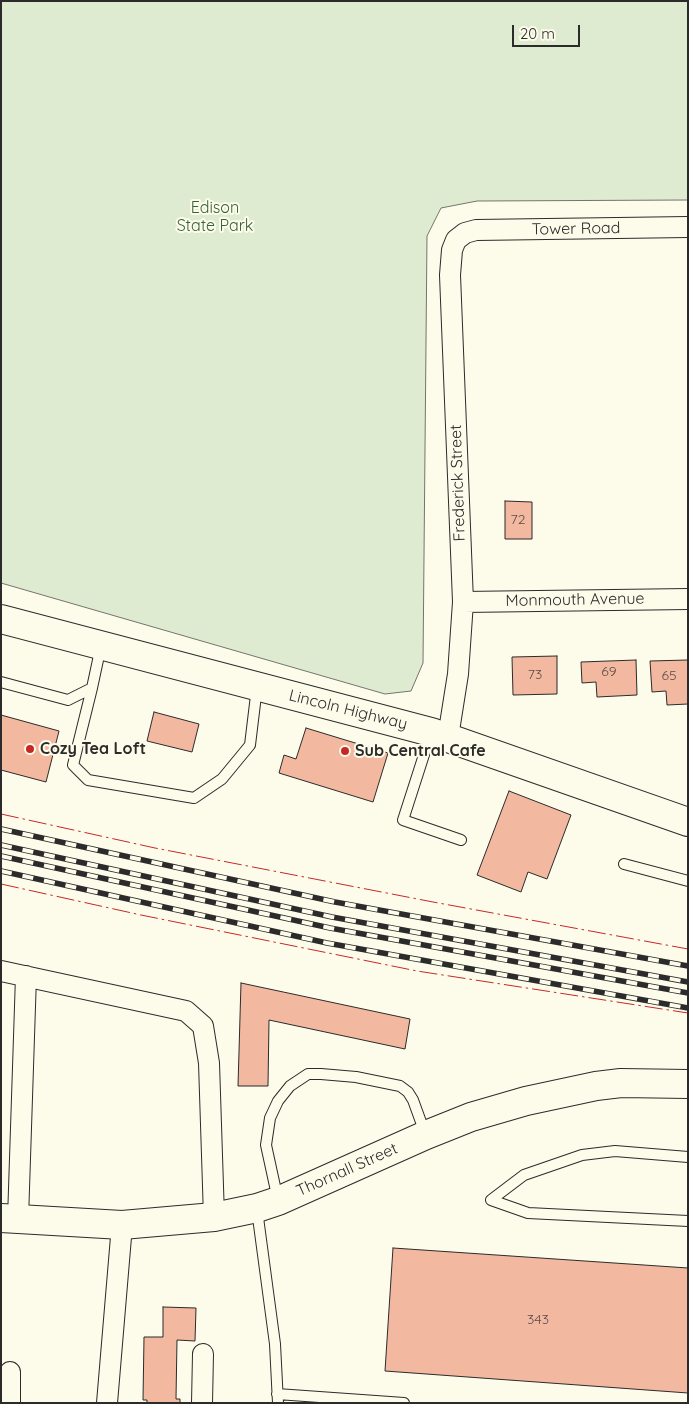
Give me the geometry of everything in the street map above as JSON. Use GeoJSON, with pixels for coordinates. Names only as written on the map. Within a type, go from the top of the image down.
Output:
{"type":"FeatureCollection","features":[{"type":"Feature","properties":{"kind":"main road","name":"Lincoln Highway"},"geometry":{"type":"LineString","coordinates":[[1,619],[439,735],[688,822]]}},
{"type":"Feature","properties":{"kind":"main road","name":"Thornall Street"},"geometry":{"type":"LineString","coordinates":[[10,1218],[122,1225],[214,1217],[268,1204],[426,1135],[526,1101],[573,1090],[621,1083],[688,1084]]}},
{"type":"Feature","properties":{"kind":"street","name":"Tower Road"},"geometry":{"type":"LineString","coordinates":[[465,233],[476,230],[688,227]]}},
{"type":"Feature","properties":{"kind":"street","name":"Frederick Street"},"geometry":{"type":"LineString","coordinates":[[439,735],[458,674],[463,602],[450,275],[452,250],[456,240],[465,233]]}},
{"type":"Feature","properties":{"kind":"street","name":"Monmouth Avenue"},"geometry":{"type":"LineString","coordinates":[[463,602],[688,599]]}},
{"type":"Feature","properties":{"kind":"street"},"geometry":{"type":"LineString","coordinates":[[1,971],[186,1011],[203,1026],[209,1063],[214,1217]]}},
{"type":"Feature","properties":{"kind":"street"},"geometry":{"type":"LineString","coordinates":[[10,1218],[26,976]]}},
{"type":"Feature","properties":{"kind":"street"},"geometry":{"type":"LineString","coordinates":[[107,1403],[122,1225]]}},
{"type":"Feature","properties":{"kind":"street"},"geometry":{"type":"LineString","coordinates":[[202,1403],[203,1354]]}},
{"type":"Feature","properties":{"kind":"street"},"geometry":{"type":"LineString","coordinates":[[10,1372],[10,1403]]}},
{"type":"Feature","properties":{"kind":"lane"},"geometry":{"type":"LineString","coordinates":[[102,646],[73,765],[88,780],[194,798],[222,779],[250,745],[257,688]]}},
{"type":"Feature","properties":{"kind":"lane"},"geometry":{"type":"LineString","coordinates":[[1,682],[68,700],[92,688]]}},
{"type":"Feature","properties":{"kind":"lane"},"geometry":{"type":"LineString","coordinates":[[439,735],[403,820],[461,840]]}},
{"type":"Feature","properties":{"kind":"lane"},"geometry":{"type":"LineString","coordinates":[[624,864],[688,881]]}},
{"type":"Feature","properties":{"kind":"lane"},"geometry":{"type":"LineString","coordinates":[[404,1403],[277,1398],[266,1145],[270,1118],[278,1101],[290,1086],[308,1074],[356,1077],[400,1086],[408,1092],[413,1100],[426,1135]]}},
{"type":"Feature","properties":{"kind":"lane"},"geometry":{"type":"LineString","coordinates":[[688,1158],[615,1151],[582,1155],[524,1174],[491,1200],[528,1214],[688,1221]]}},
{"type":"Feature","properties":{"kind":"green space","name":"Edison State Park"},"geometry":{"type":"Polygon","coordinates":[[[1,1],[688,1],[688,200],[477,201],[441,208],[427,236],[423,663],[411,691],[385,694],[1,583],[1,1]]]}},
{"type":"Feature","properties":{"kind":"building"},"geometry":{"type":"Polygon","coordinates":[[[505,501],[532,502],[532,539],[505,539],[505,501]]]}},
{"type":"Feature","properties":{"kind":"building"},"geometry":{"type":"Polygon","coordinates":[[[557,656],[557,694],[513,695],[512,657],[557,656]]]}},
{"type":"Feature","properties":{"kind":"building"},"geometry":{"type":"Polygon","coordinates":[[[636,660],[637,695],[597,697],[596,682],[582,683],[581,662],[636,660]]]}},
{"type":"Feature","properties":{"kind":"building"},"geometry":{"type":"Polygon","coordinates":[[[688,660],[688,704],[667,705],[666,691],[652,692],[650,661],[688,660]]]}},
{"type":"Feature","properties":{"kind":"building"},"geometry":{"type":"Polygon","coordinates":[[[154,712],[199,724],[192,752],[147,741],[154,712]]]}},
{"type":"Feature","properties":{"kind":"building"},"geometry":{"type":"Polygon","coordinates":[[[1,715],[59,731],[46,782],[1,770],[1,715]]]}},
{"type":"Feature","properties":{"kind":"building"},"geometry":{"type":"Polygon","coordinates":[[[306,728],[388,753],[373,802],[279,773],[284,755],[296,759],[306,728]]]}},
{"type":"Feature","properties":{"kind":"building"},"geometry":{"type":"Polygon","coordinates":[[[509,791],[571,815],[547,879],[528,872],[521,892],[477,875],[509,791]]]}},
{"type":"Feature","properties":{"kind":"building"},"geometry":{"type":"Polygon","coordinates":[[[241,983],[410,1019],[405,1049],[269,1020],[268,1086],[238,1086],[241,983]]]}},
{"type":"Feature","properties":{"kind":"building"},"geometry":{"type":"Polygon","coordinates":[[[393,1248],[688,1268],[688,1393],[385,1371],[393,1248]]]}},
{"type":"Feature","properties":{"kind":"building"},"geometry":{"type":"Polygon","coordinates":[[[163,1307],[196,1308],[195,1341],[177,1340],[176,1399],[180,1399],[180,1403],[147,1403],[147,1400],[143,1400],[144,1337],[163,1337],[163,1307]]]}},
{"type":"Feature","properties":{"kind":"railway"},"geometry":{"type":"LineString","coordinates":[[1,829],[335,902],[688,966]]}},
{"type":"Feature","properties":{"kind":"railway"},"geometry":{"type":"LineString","coordinates":[[1,845],[332,917],[688,982]]}},
{"type":"Feature","properties":{"kind":"railway"},"geometry":{"type":"LineString","coordinates":[[1,856],[330,928],[688,993]]}},
{"type":"Feature","properties":{"kind":"railway"},"geometry":{"type":"LineString","coordinates":[[1,871],[327,943],[688,1008]]}},
{"type":"Feature","properties":{"kind":"power"},"geometry":{"type":"LineString","coordinates":[[1,814],[155,848],[688,949]]}},
{"type":"Feature","properties":{"kind":"power"},"geometry":{"type":"LineString","coordinates":[[1,884],[141,915],[417,971],[688,1013]]}},
{"type":"Feature","properties":{"kind":"place","name":"Cozy Tea Loft"},"geometry":{"type":"Point","coordinates":[30,749]}},
{"type":"Feature","properties":{"kind":"place","name":"Sub Central Cafe"},"geometry":{"type":"Point","coordinates":[345,751]}}]}
